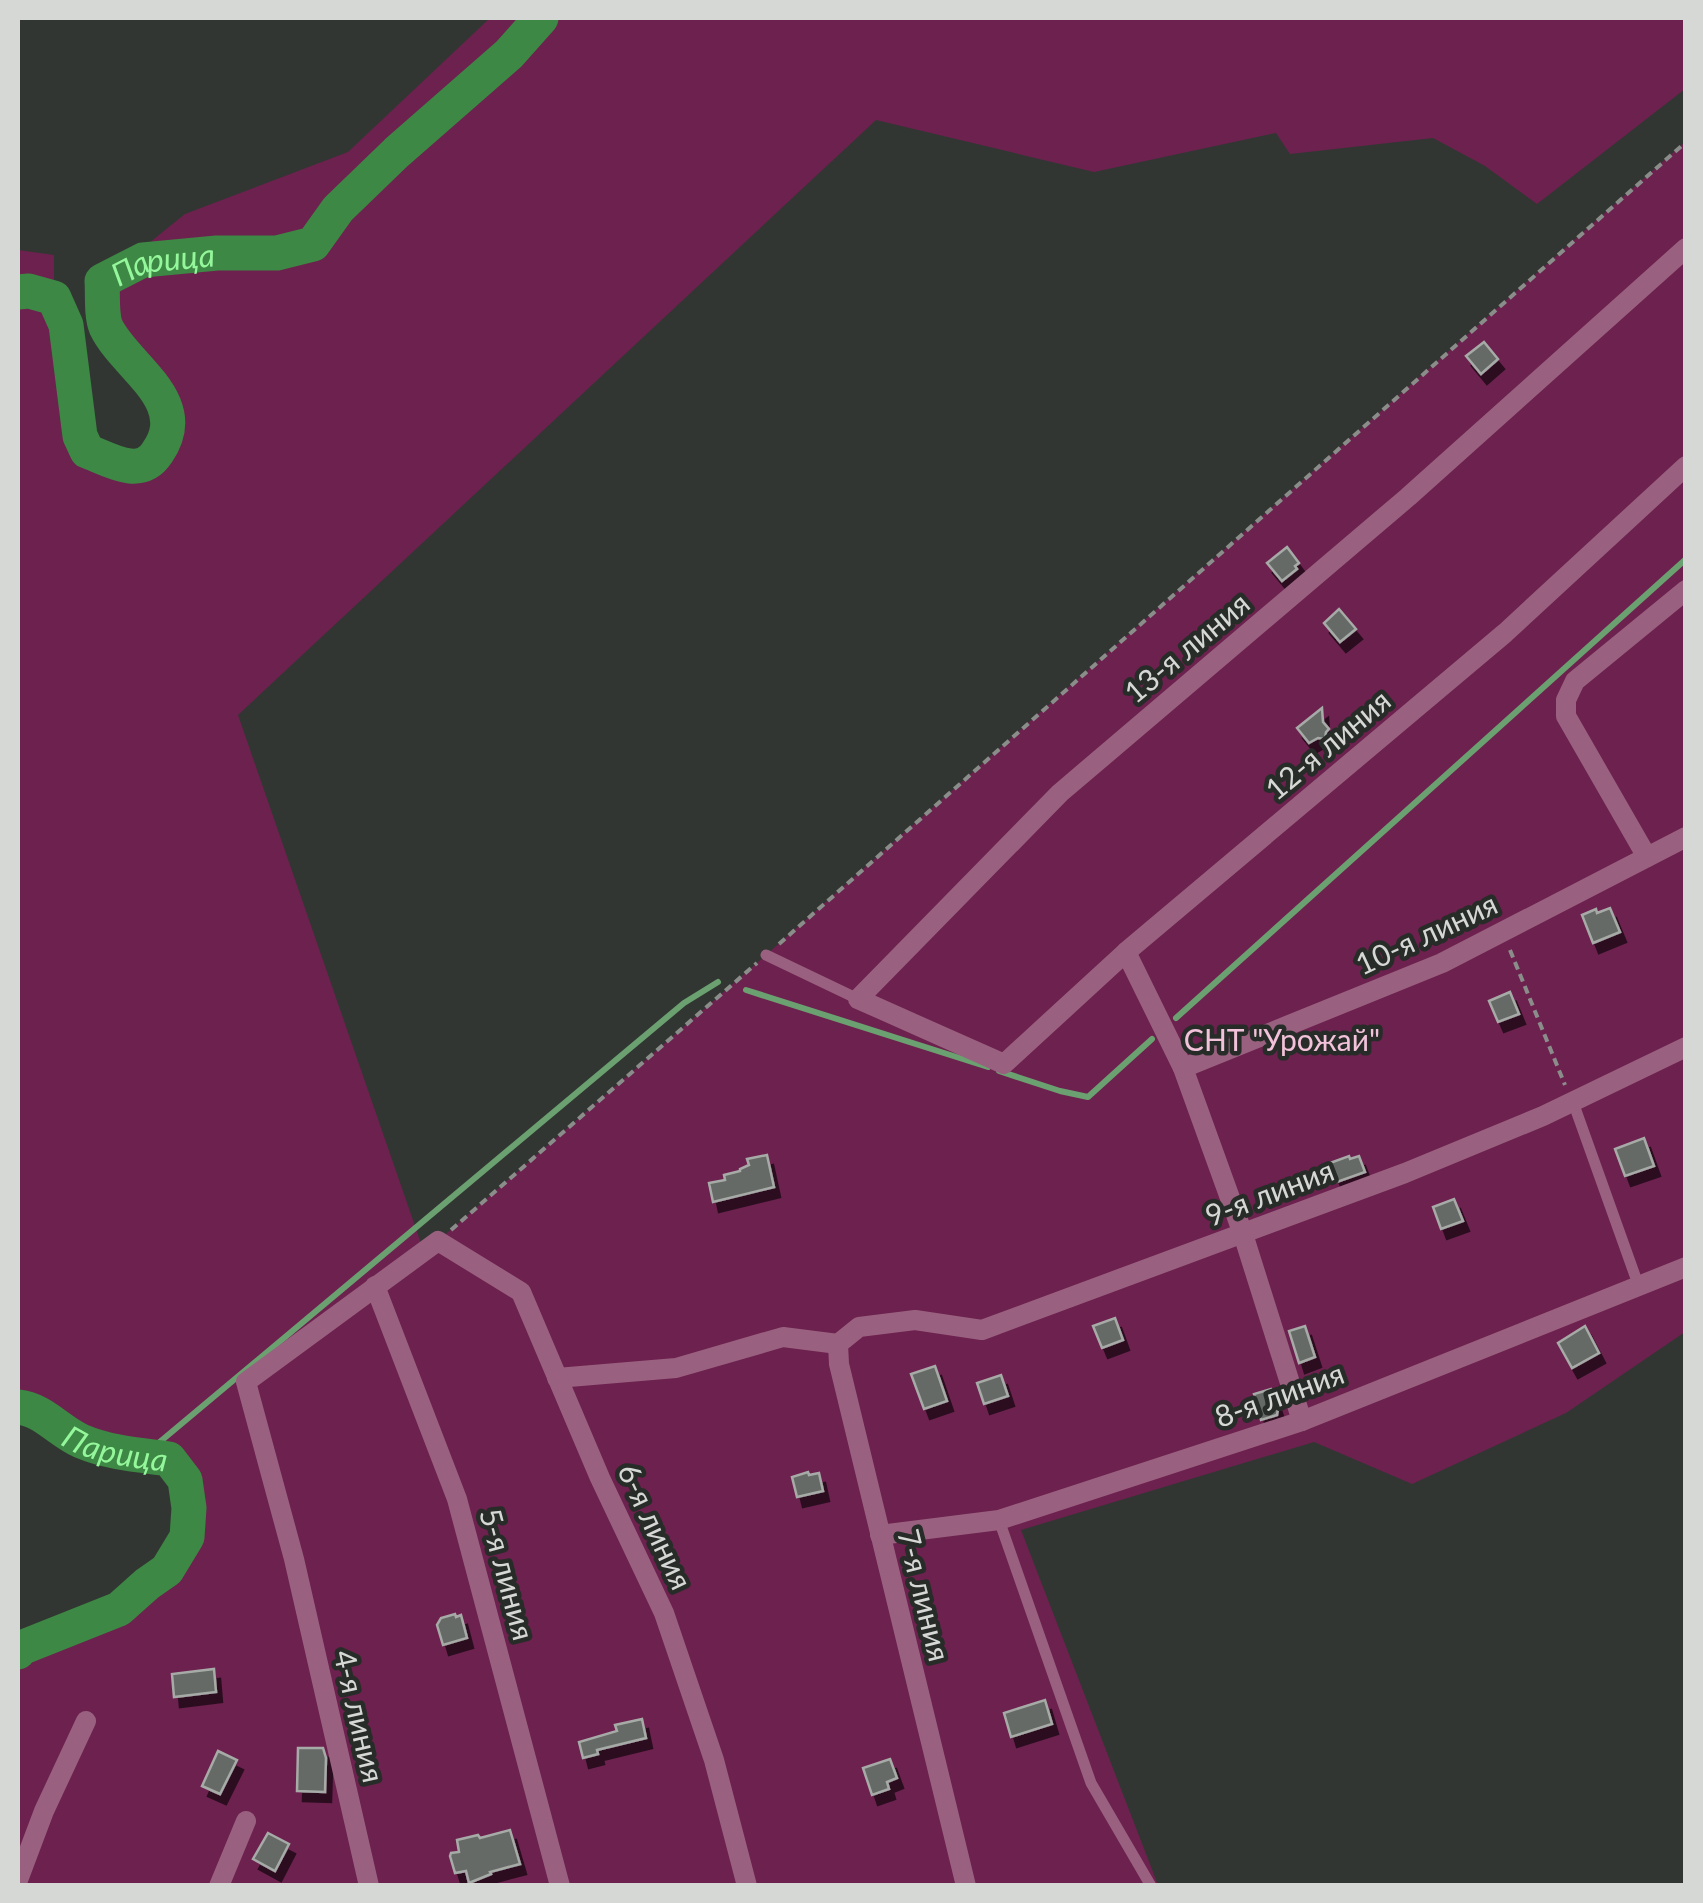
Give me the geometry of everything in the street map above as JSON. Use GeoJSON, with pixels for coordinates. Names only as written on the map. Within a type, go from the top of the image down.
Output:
{"type":"FeatureCollection","features":[{"type":"Feature","properties":{"kind":"street","name":"13-я линия"},"geometry":{"type":"LineString","coordinates":[[858,998],[1060,793],[1408,498],[1686,248]]}},
{"type":"Feature","properties":{"kind":"street","name":"12-я линия"},"geometry":{"type":"LineString","coordinates":[[858,998],[1004,1064],[1126,952],[1506,633],[1686,466]]}},
{"type":"Feature","properties":{"kind":"street"},"geometry":{"type":"LineString","coordinates":[[1647,857],[1566,716],[1566,700],[1575,682],[1686,590]]}},
{"type":"Feature","properties":{"kind":"street","name":"10-я линия"},"geometry":{"type":"LineString","coordinates":[[1183,1068],[1442,963],[1686,837]]}},
{"type":"Feature","properties":{"kind":"street"},"geometry":{"type":"LineString","coordinates":[[1126,952],[1183,1068],[1243,1234],[1302,1421]]}},
{"type":"Feature","properties":{"kind":"street","name":"9-я линия"},"geometry":{"type":"LineString","coordinates":[[838,1344],[859,1327],[916,1320],[982,1330],[1405,1173],[1573,1102],[1686,1047]]}},
{"type":"Feature","properties":{"kind":"street"},"geometry":{"type":"LineString","coordinates":[[375,1286],[438,1241]]}},
{"type":"Feature","properties":{"kind":"street","name":"6-я линия"},"geometry":{"type":"LineString","coordinates":[[438,1241],[521,1292],[600,1478],[664,1614],[714,1760],[746,1886]]}},
{"type":"Feature","properties":{"kind":"street","name":"8-я линия"},"geometry":{"type":"LineString","coordinates":[[880,1534],[999,1520],[1302,1421],[1686,1266]]}},
{"type":"Feature","properties":{"kind":"street","name":"4-я линия"},"geometry":{"type":"LineString","coordinates":[[369,1886],[294,1559],[246,1382],[375,1286]]}},
{"type":"Feature","properties":{"kind":"street","name":"5-я линия"},"geometry":{"type":"LineString","coordinates":[[375,1286],[457,1500],[560,1886]]}},
{"type":"Feature","properties":{"kind":"street"},"geometry":{"type":"LineString","coordinates":[[558,1378],[676,1368],[782,1336],[838,1344]]}},
{"type":"Feature","properties":{"kind":"street","name":"7-я линия"},"geometry":{"type":"LineString","coordinates":[[838,1344],[839,1364],[966,1886]]}},
{"type":"Feature","properties":{"kind":"street"},"geometry":{"type":"LineString","coordinates":[[18,1880],[44,1811],[86,1722]]}},
{"type":"Feature","properties":{"kind":"street"},"geometry":{"type":"LineString","coordinates":[[219,1886],[246,1820]]}},
{"type":"Feature","properties":{"kind":"lane"},"geometry":{"type":"LineString","coordinates":[[766,955],[858,998]]}},
{"type":"Feature","properties":{"kind":"lane"},"geometry":{"type":"LineString","coordinates":[[1573,1102],[1638,1284]]}},
{"type":"Feature","properties":{"kind":"lane"},"geometry":{"type":"LineString","coordinates":[[999,1520],[1091,1783],[1151,1886]]}},
{"type":"Feature","properties":{"kind":"path"},"geometry":{"type":"LineString","coordinates":[[438,1241],[1686,142]]}},
{"type":"Feature","properties":{"kind":"path"},"geometry":{"type":"LineString","coordinates":[[1504,931],[1573,1102]]}},
{"type":"Feature","properties":{"kind":"green space","name":"СНТ \"Урожай\""},"geometry":{"type":"Polygon","coordinates":[[[490,18],[1685,18],[1685,89],[1537,204],[1485,166],[1433,138],[1290,154],[1276,133],[1094,172],[876,120],[238,715],[423,1249],[438,1241],[766,955],[1685,142],[1685,1332],[1566,1413],[1412,1484],[1314,1442],[1021,1530],[1158,1885],[18,1886],[18,1652],[119,1609],[167,1570],[187,1537],[189,1508],[185,1480],[169,1459],[92,1445],[35,1412],[18,1407],[18,250],[54,255],[54,298],[66,325],[84,447],[112,462],[134,468],[145,466],[163,444],[167,411],[153,385],[106,327],[102,281],[185,214],[348,152],[490,18]]]}},
{"type":"Feature","properties":{"kind":"building"},"geometry":{"type":"Polygon","coordinates":[[[1484,342],[1498,359],[1481,374],[1466,356],[1484,342]]]}},
{"type":"Feature","properties":{"kind":"building"},"geometry":{"type":"Polygon","coordinates":[[[1287,547],[1299,563],[1282,581],[1267,563],[1287,547]]]}},
{"type":"Feature","properties":{"kind":"building"},"geometry":{"type":"Polygon","coordinates":[[[1339,609],[1356,629],[1340,642],[1324,623],[1339,609]]]}},
{"type":"Feature","properties":{"kind":"building"},"geometry":{"type":"Polygon","coordinates":[[[1322,708],[1323,722],[1329,729],[1325,739],[1309,743],[1297,728],[1322,708]]]}},
{"type":"Feature","properties":{"kind":"building"},"geometry":{"type":"Polygon","coordinates":[[[1610,908],[1620,932],[1593,943],[1582,915],[1610,908]]]}},
{"type":"Feature","properties":{"kind":"building"},"geometry":{"type":"Polygon","coordinates":[[[1510,992],[1519,1014],[1498,1022],[1489,1001],[1510,992]]]}},
{"type":"Feature","properties":{"kind":"building"},"geometry":{"type":"Polygon","coordinates":[[[1644,1138],[1654,1166],[1625,1176],[1615,1149],[1644,1138]]]}},
{"type":"Feature","properties":{"kind":"building"},"geometry":{"type":"Polygon","coordinates":[[[767,1155],[774,1187],[713,1202],[709,1183],[740,1171],[749,1165],[747,1159],[767,1155]]]}},
{"type":"Feature","properties":{"kind":"building"},"geometry":{"type":"Polygon","coordinates":[[[1359,1156],[1365,1172],[1337,1182],[1330,1163],[1359,1156]]]}},
{"type":"Feature","properties":{"kind":"building"},"geometry":{"type":"Polygon","coordinates":[[[1454,1199],[1463,1221],[1441,1229],[1433,1207],[1454,1199]]]}},
{"type":"Feature","properties":{"kind":"building"},"geometry":{"type":"Polygon","coordinates":[[[1115,1318],[1123,1340],[1102,1348],[1093,1326],[1115,1318]]]}},
{"type":"Feature","properties":{"kind":"building"},"geometry":{"type":"Polygon","coordinates":[[[1305,1326],[1315,1357],[1299,1363],[1289,1331],[1305,1326]]]}},
{"type":"Feature","properties":{"kind":"building"},"geometry":{"type":"Polygon","coordinates":[[[1585,1326],[1599,1353],[1572,1368],[1558,1343],[1585,1326]]]}},
{"type":"Feature","properties":{"kind":"building"},"geometry":{"type":"Polygon","coordinates":[[[935,1366],[947,1401],[924,1409],[911,1374],[935,1366]]]}},
{"type":"Feature","properties":{"kind":"building"},"geometry":{"type":"Polygon","coordinates":[[[1001,1375],[1008,1396],[984,1404],[977,1383],[1001,1375]]]}},
{"type":"Feature","properties":{"kind":"building"},"geometry":{"type":"Polygon","coordinates":[[[1271,1389],[1277,1415],[1261,1420],[1254,1394],[1271,1389]]]}},
{"type":"Feature","properties":{"kind":"building"},"geometry":{"type":"Polygon","coordinates":[[[819,1473],[823,1491],[797,1497],[792,1477],[819,1473]]]}},
{"type":"Feature","properties":{"kind":"building"},"geometry":{"type":"Polygon","coordinates":[[[461,1615],[467,1638],[443,1645],[437,1625],[441,1618],[461,1615]]]}},
{"type":"Feature","properties":{"kind":"building"},"geometry":{"type":"Polygon","coordinates":[[[214,1669],[216,1692],[174,1697],[172,1674],[214,1669]]]}},
{"type":"Feature","properties":{"kind":"building"},"geometry":{"type":"Polygon","coordinates":[[[1045,1700],[1052,1724],[1011,1737],[1004,1713],[1045,1700]]]}},
{"type":"Feature","properties":{"kind":"building"},"geometry":{"type":"Polygon","coordinates":[[[642,1719],[646,1738],[597,1750],[598,1754],[583,1758],[579,1742],[617,1731],[615,1725],[642,1719]]]}},
{"type":"Feature","properties":{"kind":"building"},"geometry":{"type":"Polygon","coordinates":[[[298,1748],[323,1748],[325,1792],[297,1791],[298,1748]]]}},
{"type":"Feature","properties":{"kind":"building"},"geometry":{"type":"Polygon","coordinates":[[[218,1751],[237,1760],[220,1794],[202,1786],[218,1751]]]}},
{"type":"Feature","properties":{"kind":"building"},"geometry":{"type":"Polygon","coordinates":[[[890,1759],[897,1778],[887,1782],[889,1789],[872,1795],[863,1768],[890,1759]]]}},
{"type":"Feature","properties":{"kind":"building"},"geometry":{"type":"Polygon","coordinates":[[[510,1830],[520,1864],[469,1883],[466,1871],[455,1873],[450,1856],[459,1852],[457,1840],[510,1830]]]}},
{"type":"Feature","properties":{"kind":"building"},"geometry":{"type":"Polygon","coordinates":[[[268,1833],[289,1844],[275,1871],[253,1859],[268,1833]]]}},
{"type":"Feature","properties":{"kind":"waterway","name":"Парица"},"geometry":{"type":"LineString","coordinates":[[18,292],[54,298],[66,325],[80,436],[87,451],[124,465],[150,461],[166,434],[167,417],[152,386],[106,327],[102,281],[143,260],[217,253],[277,253],[313,244],[338,209],[509,54],[541,18]]}},
{"type":"Feature","properties":{"kind":"waterway"},"geometry":{"type":"LineString","coordinates":[[1176,1018],[1686,559]]}},
{"type":"Feature","properties":{"kind":"waterway"},"geometry":{"type":"LineString","coordinates":[[143,1456],[684,1003],[718,982]]}},
{"type":"Feature","properties":{"kind":"waterway"},"geometry":{"type":"LineString","coordinates":[[746,990],[988,1067]]}},
{"type":"Feature","properties":{"kind":"waterway"},"geometry":{"type":"LineString","coordinates":[[999,1071],[1088,1097],[1152,1039]]}},
{"type":"Feature","properties":{"kind":"waterway","name":"Парица"},"geometry":{"type":"LineString","coordinates":[[18,1407],[35,1412],[92,1445],[169,1459],[185,1480],[189,1508],[187,1537],[167,1570],[119,1609],[18,1652]]}}]}
